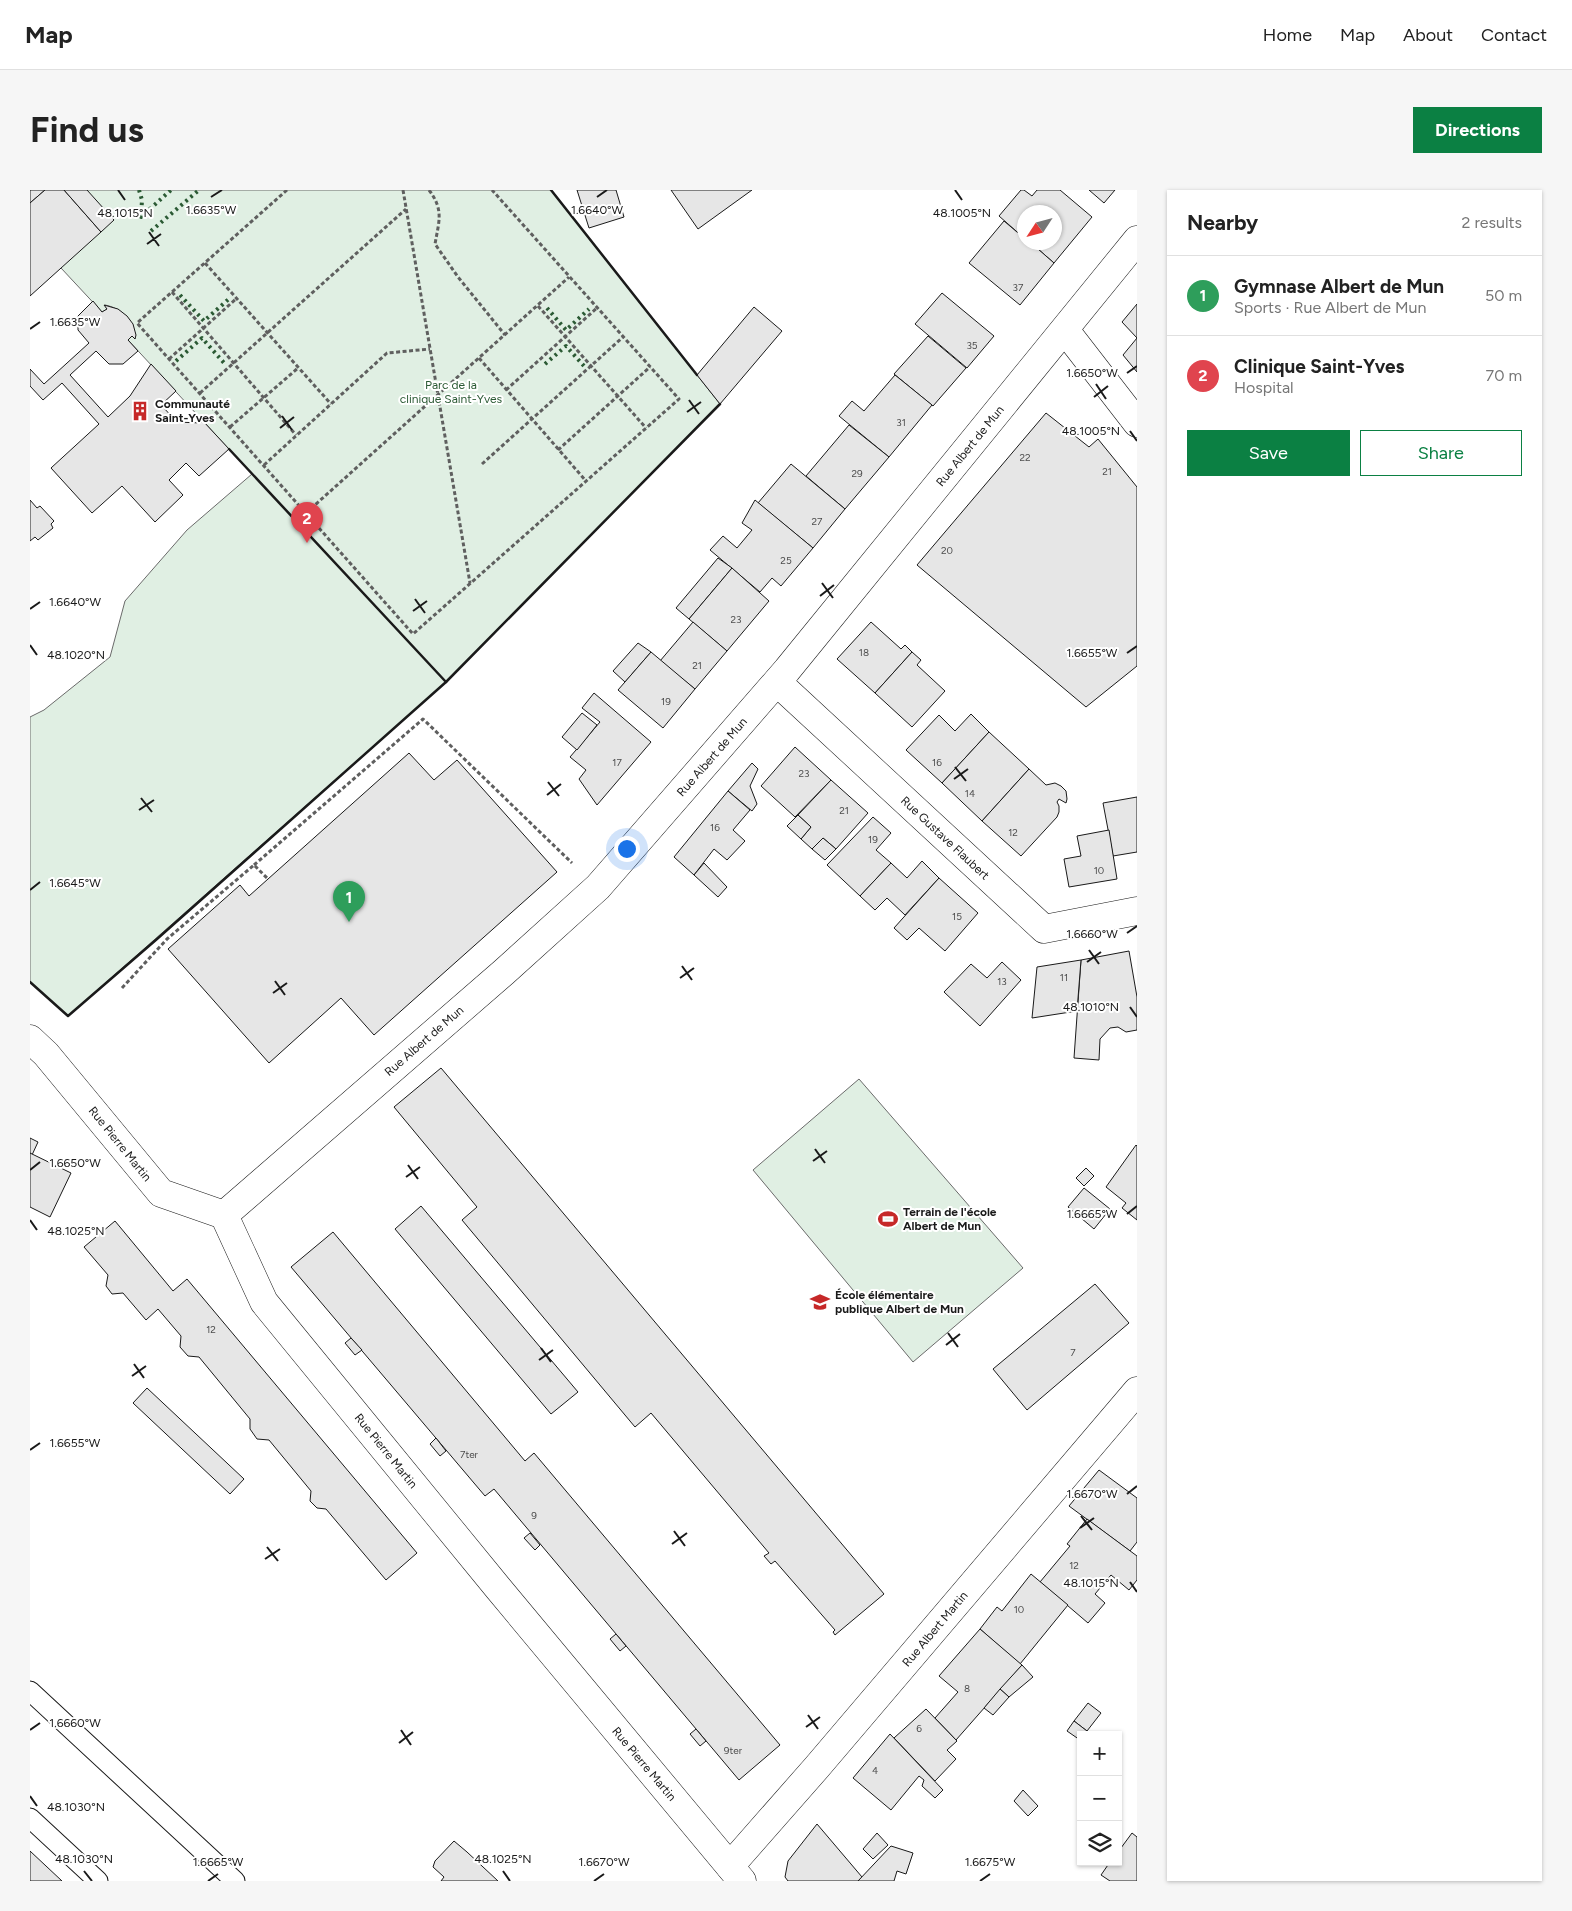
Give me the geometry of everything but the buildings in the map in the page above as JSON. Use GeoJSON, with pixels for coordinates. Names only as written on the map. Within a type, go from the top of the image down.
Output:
{"type":"FeatureCollection","features":[{"type":"Feature","properties":{"kind":"street","name":"Rue Albert de Mun"},"geometry":{"type":"LineString","coordinates":[[224,1215],[504,972],[598,887],[777,682],[1137,240]]}},
{"type":"Feature","properties":{"kind":"street"},"geometry":{"type":"LineString","coordinates":[[1065,330],[1137,423]]}},
{"type":"Feature","properties":{"kind":"street","name":"Rue Gustave Flaubert"},"geometry":{"type":"LineString","coordinates":[[777,682],[1044,929],[1137,911]]}},
{"type":"Feature","properties":{"kind":"street","name":"Rue Pierre Martin"},"geometry":{"type":"LineString","coordinates":[[30,1040],[46,1054],[161,1193],[224,1215],[264,1302],[498,1588],[736,1874]]}},
{"type":"Feature","properties":{"kind":"street","name":"Rue Albert Martin"},"geometry":{"type":"LineString","coordinates":[[736,1874],[829,1753],[1137,1390]]}},
{"type":"Feature","properties":{"kind":"lane"},"geometry":{"type":"LineString","coordinates":[[30,1691],[236,1881]]}},
{"type":"Feature","properties":{"kind":"lane"},"geometry":{"type":"LineString","coordinates":[[30,1818],[98,1881]]}},
{"type":"Feature","properties":{"kind":"path"},"geometry":{"type":"LineString","coordinates":[[287,190],[137,323],[413,634],[679,399],[492,190]]}},
{"type":"Feature","properties":{"kind":"path"},"geometry":{"type":"LineString","coordinates":[[403,190],[470,583]]}},
{"type":"Feature","properties":{"kind":"path"},"geometry":{"type":"LineString","coordinates":[[429,190],[436,200],[441,214],[435,244],[458,277],[505,335]]}},
{"type":"Feature","properties":{"kind":"path"},"geometry":{"type":"LineString","coordinates":[[200,393],[406,209]]}},
{"type":"Feature","properties":{"kind":"path"},"geometry":{"type":"LineString","coordinates":[[205,262],[331,404]]}},
{"type":"Feature","properties":{"kind":"path"},"geometry":{"type":"LineString","coordinates":[[306,514],[569,277]]}},
{"type":"Feature","properties":{"kind":"path"},"geometry":{"type":"LineString","coordinates":[[172,292],[296,436]]}},
{"type":"Feature","properties":{"kind":"path"},"geometry":{"type":"LineString","coordinates":[[169,359],[237,298]]}},
{"type":"Feature","properties":{"kind":"path"},"geometry":{"type":"LineString","coordinates":[[538,306],[646,428]]}},
{"type":"Feature","properties":{"kind":"path"},"geometry":{"type":"LineString","coordinates":[[506,390],[598,308]]}},
{"type":"Feature","properties":{"kind":"path"},"geometry":{"type":"LineString","coordinates":[[482,464],[623,337]]}},
{"type":"Feature","properties":{"kind":"path"},"geometry":{"type":"LineString","coordinates":[[264,465],[387,353],[430,349]]}},
{"type":"Feature","properties":{"kind":"path"},"geometry":{"type":"LineString","coordinates":[[479,358],[586,481]]}},
{"type":"Feature","properties":{"kind":"path"},"geometry":{"type":"LineString","coordinates":[[558,450],[650,367]]}},
{"type":"Feature","properties":{"kind":"path"},"geometry":{"type":"LineString","coordinates":[[230,427],[298,368]]}},
{"type":"Feature","properties":{"kind":"path"},"geometry":{"type":"LineString","coordinates":[[122,988],[167,939],[423,719],[598,887]]}},
{"type":"Feature","properties":{"kind":"path"},"geometry":{"type":"LineString","coordinates":[[254,864],[268,880]]}},
{"type":"Feature","properties":{"kind":"green space","name":"Parc de la clinique Saint-Yves"},"geometry":{"type":"Polygon","coordinates":[[[87,190],[551,190],[720,404],[446,682],[68,1016],[30,982],[30,717],[44,710],[110,657],[125,601],[187,530],[252,474],[128,340],[132,336],[135,339],[135,332],[126,316],[117,309],[105,305],[107,309],[102,312],[61,268],[87,190]]]}},
{"type":"Feature","properties":{"kind":"green space","name":"Terrain de l'école Albert de Mun"},"geometry":{"type":"Polygon","coordinates":[[[859,1079],[1023,1268],[913,1362],[753,1170],[859,1079]]]}},
{"type":"Feature","properties":{"kind":"hedge"},"geometry":{"type":"LineString","coordinates":[[139,190],[142,200],[141,217],[171,190]]}},
{"type":"Feature","properties":{"kind":"hedge"},"geometry":{"type":"LineString","coordinates":[[151,231],[199,190]]}},
{"type":"Feature","properties":{"kind":"hedge"},"geometry":{"type":"LineString","coordinates":[[180,295],[204,321],[231,297]]}},
{"type":"Feature","properties":{"kind":"hedge"},"geometry":{"type":"LineString","coordinates":[[547,308],[566,330],[589,309]]}},
{"type":"Feature","properties":{"kind":"hedge"},"geometry":{"type":"LineString","coordinates":[[176,361],[202,338],[225,364]]}},
{"type":"Feature","properties":{"kind":"hedge"},"geometry":{"type":"LineString","coordinates":[[545,364],[566,346],[584,366]]}},
{"type":"Feature","properties":{"kind":"wall"},"geometry":{"type":"LineString","coordinates":[[551,190],[697,375]]}},
{"type":"Feature","properties":{"kind":"wall"},"geometry":{"type":"LineString","coordinates":[[30,982],[68,1016],[446,682],[720,404]]}},
{"type":"Feature","properties":{"kind":"wall"},"geometry":{"type":"LineString","coordinates":[[229,449],[446,682]]}},
{"type":"Feature","properties":{"kind":"place","name":"Communauté Saint-Yves"},"geometry":{"type":"Point","coordinates":[140,411]}},
{"type":"Feature","properties":{"kind":"place","name":"Clinique Saint-Yves"},"geometry":{"type":"Point","coordinates":[307,543]}},
{"type":"Feature","properties":{"kind":"place","name":"Gymnase Albert de Mun"},"geometry":{"type":"Point","coordinates":[349,922]}},
{"type":"Feature","properties":{"kind":"place","name":"Terrain de l'école Albert de Mun"},"geometry":{"type":"Point","coordinates":[888,1219]}},
{"type":"Feature","properties":{"kind":"place","name":"École élémentaire publique Albert de Mun"},"geometry":{"type":"Point","coordinates":[820,1302]}}]}
